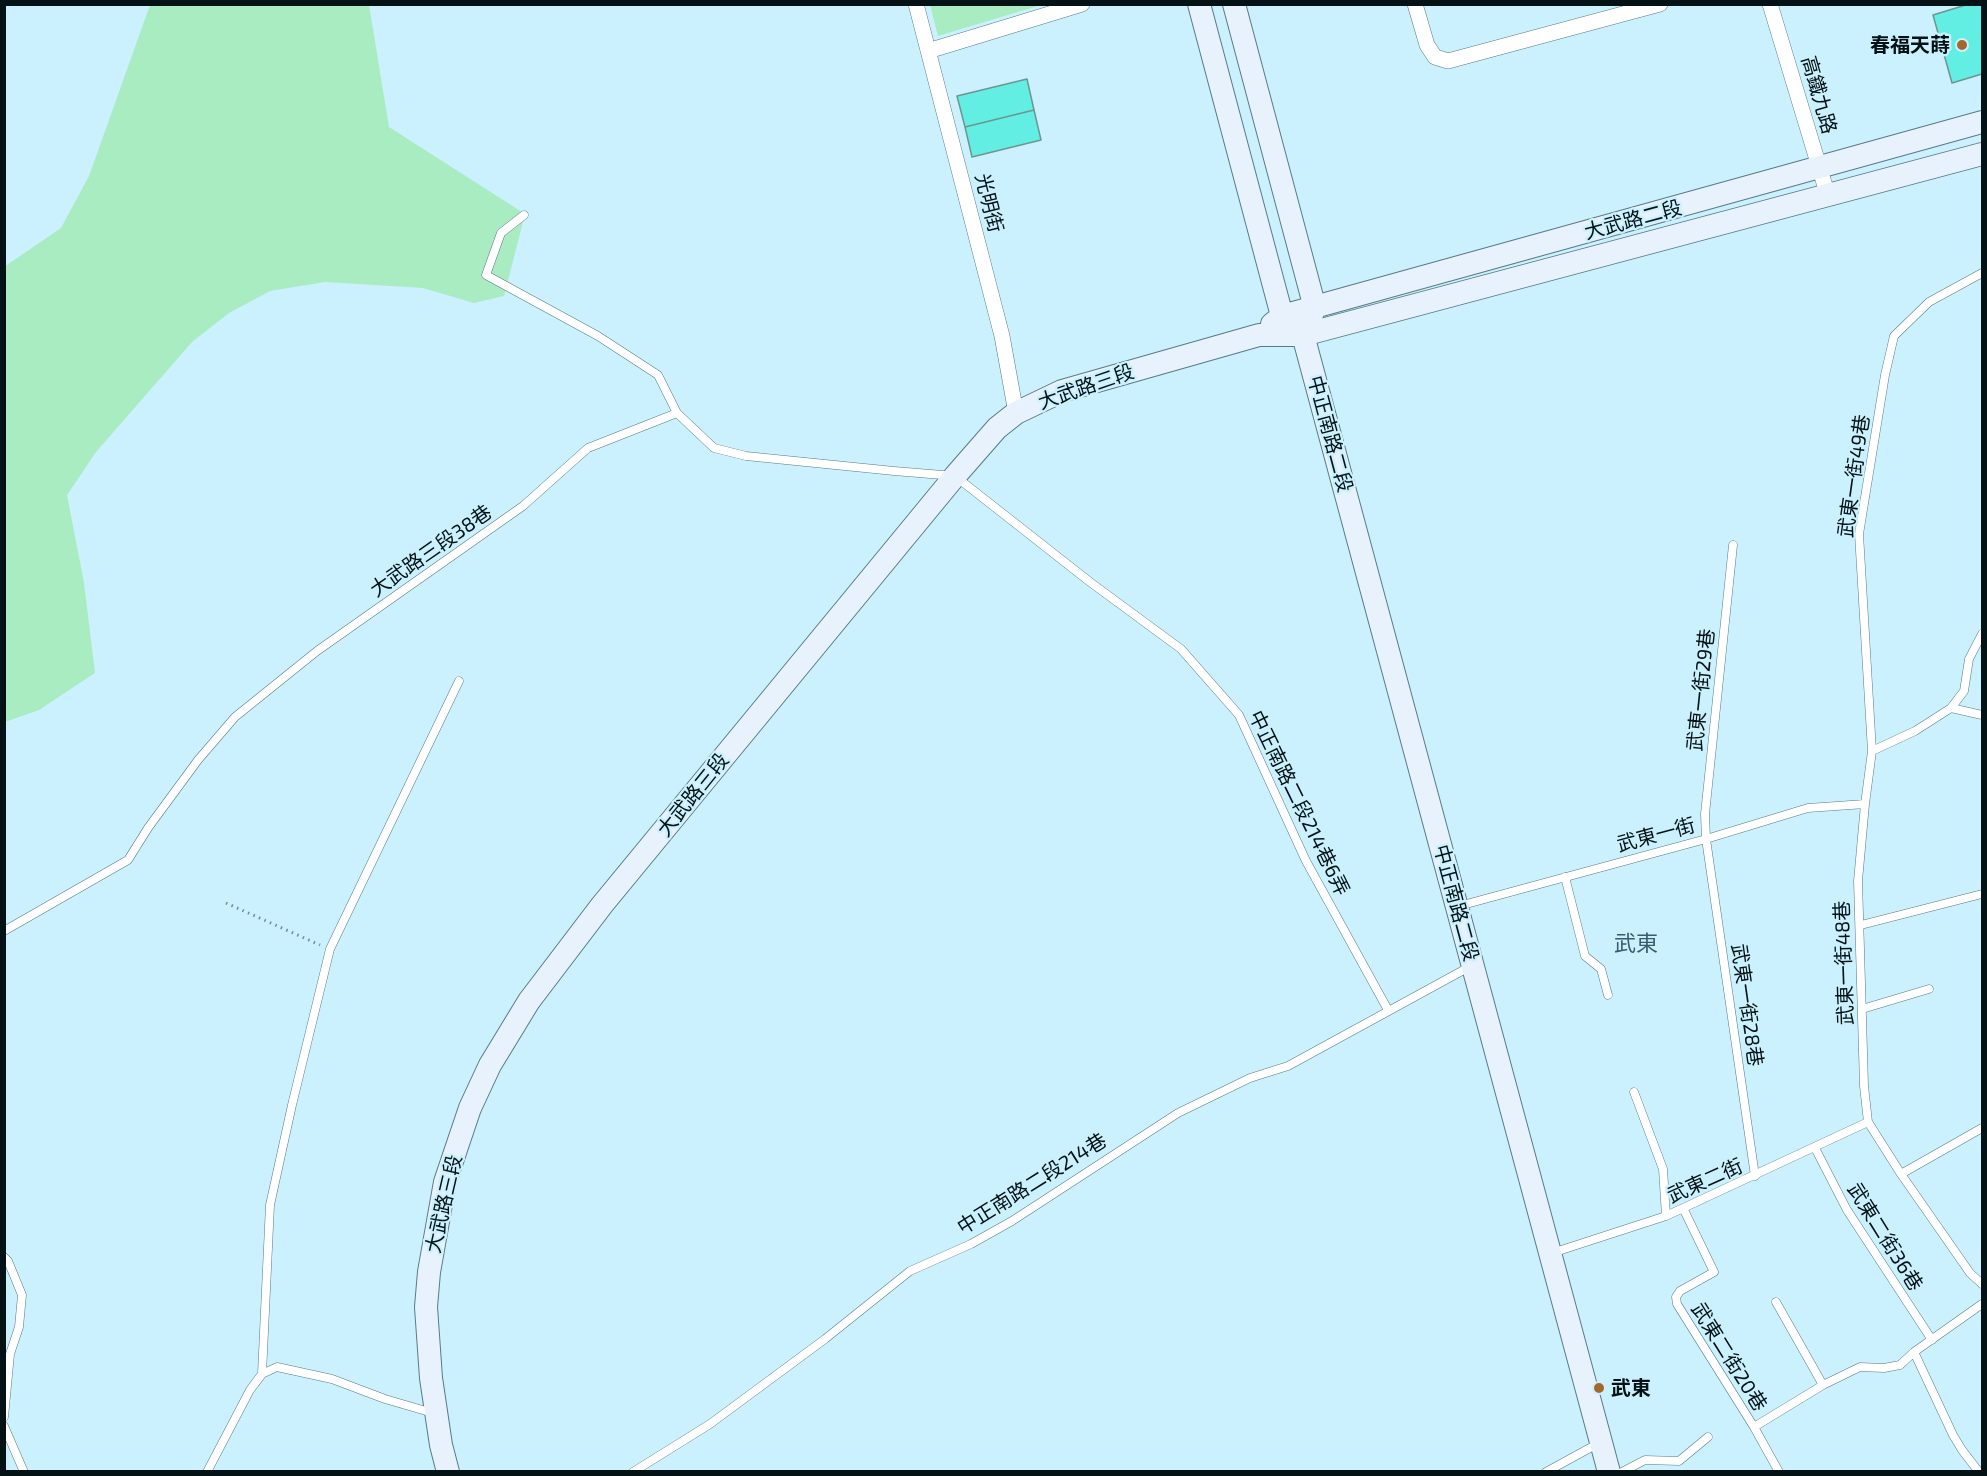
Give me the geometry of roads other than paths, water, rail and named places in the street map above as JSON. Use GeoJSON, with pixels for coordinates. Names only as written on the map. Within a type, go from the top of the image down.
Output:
{"type":"FeatureCollection","features":[{"type":"Feature","properties":{"kind":"street","name":"光明街"},"geometry":{"type":"LineString","coordinates":[[916,4],[1002,336],[1016,413]]}},
{"type":"Feature","properties":{"kind":"street"},"geometry":{"type":"LineString","coordinates":[[928,51],[1082,4]]}},
{"type":"Feature","properties":{"kind":"street"},"geometry":{"type":"LineString","coordinates":[[1199,4],[1282,316],[1303,336],[1315,308],[1234,4]]}},
{"type":"Feature","properties":{"kind":"street"},"geometry":{"type":"LineString","coordinates":[[1415,4],[1427,45],[1436,57],[1448,61],[1660,4]]}},
{"type":"Feature","properties":{"kind":"street","name":"高鐵九路"},"geometry":{"type":"LineString","coordinates":[[1770,4],[1828,196]]}},
{"type":"Feature","properties":{"kind":"street","name":"大武路二段"},"geometry":{"type":"LineString","coordinates":[[1282,316],[1983,122]]}},
{"type":"Feature","properties":{"kind":"street","name":"大武路二段"},"geometry":{"type":"LineString","coordinates":[[1303,336],[1983,154]]}},
{"type":"Feature","properties":{"kind":"street","name":"大武路三段"},"geometry":{"type":"LineString","coordinates":[[1259,335],[1282,316]]}},
{"type":"Feature","properties":{"kind":"street","name":"大武路三段"},"geometry":{"type":"LineString","coordinates":[[448,1472],[441,1445],[431,1378],[426,1307],[429,1272],[445,1182],[470,1108],[489,1065],[529,1001],[596,912],[990,435],[1016,413],[1062,391],[1259,335],[1303,336]]}},
{"type":"Feature","properties":{"kind":"street","name":"中正南路二段"},"geometry":{"type":"LineString","coordinates":[[1303,336],[1609,1472]]}},
{"type":"Feature","properties":{"kind":"lane"},"geometry":{"type":"LineString","coordinates":[[524,215],[501,233],[486,274],[598,336],[658,375],[677,413],[714,448],[746,456],[955,476]]}},
{"type":"Feature","properties":{"kind":"lane","name":"武東一街49巷"},"geometry":{"type":"LineString","coordinates":[[1865,804],[1872,751],[1859,534],[1887,365],[1894,336],[1929,302],[1983,273]]}},
{"type":"Feature","properties":{"kind":"lane","name":"大武路三段38巷"},"geometry":{"type":"LineString","coordinates":[[4,931],[128,860],[198,760],[235,717],[317,651],[523,507],[588,447],[677,413]]}},
{"type":"Feature","properties":{"kind":"lane","name":"中正南路二段214巷6弄"},"geometry":{"type":"LineString","coordinates":[[955,476],[1090,582],[1181,649],[1239,715],[1306,861],[1388,1010]]}},
{"type":"Feature","properties":{"kind":"lane","name":"武東一街29巷"},"geometry":{"type":"LineString","coordinates":[[1706,839],[1705,814],[1733,545]]}},
{"type":"Feature","properties":{"kind":"lane"},"geometry":{"type":"LineString","coordinates":[[1872,751],[1915,731],[1952,708],[1964,691],[1969,659],[1983,634]]}},
{"type":"Feature","properties":{"kind":"lane"},"geometry":{"type":"LineString","coordinates":[[262,1374],[270,1205],[330,949],[459,681]]}},
{"type":"Feature","properties":{"kind":"lane"},"geometry":{"type":"LineString","coordinates":[[1952,708],[1983,715]]}},
{"type":"Feature","properties":{"kind":"lane","name":"武東一街"},"geometry":{"type":"LineString","coordinates":[[1457,906],[1706,839],[1808,808],[1865,804]]}},
{"type":"Feature","properties":{"kind":"lane","name":"武東一街48巷"},"geometry":{"type":"LineString","coordinates":[[1865,804],[1858,881],[1864,1086],[1868,1122]]}},
{"type":"Feature","properties":{"kind":"lane","name":"武東一街28巷"},"geometry":{"type":"LineString","coordinates":[[1706,839],[1755,1176]]}},
{"type":"Feature","properties":{"kind":"lane"},"geometry":{"type":"LineString","coordinates":[[1565,877],[1585,956],[1601,969],[1608,995]]}},
{"type":"Feature","properties":{"kind":"lane"},"geometry":{"type":"LineString","coordinates":[[1861,925],[1983,894]]}},
{"type":"Feature","properties":{"kind":"lane","name":"中正南路二段214巷"},"geometry":{"type":"LineString","coordinates":[[633,1472],[719,1417],[825,1340],[910,1271],[971,1244],[1012,1221],[1178,1113],[1250,1078],[1288,1066],[1473,966]]}},
{"type":"Feature","properties":{"kind":"lane"},"geometry":{"type":"LineString","coordinates":[[1862,1009],[1929,989]]}},
{"type":"Feature","properties":{"kind":"lane"},"geometry":{"type":"LineString","coordinates":[[1634,1092],[1663,1169],[1666,1216]]}},
{"type":"Feature","properties":{"kind":"lane"},"geometry":{"type":"LineString","coordinates":[[1868,1122],[1970,1273],[1983,1284]]}},
{"type":"Feature","properties":{"kind":"lane","name":"武東二街"},"geometry":{"type":"LineString","coordinates":[[1549,1254],[1666,1216],[1868,1122]]}},
{"type":"Feature","properties":{"kind":"lane"},"geometry":{"type":"LineString","coordinates":[[1901,1174],[1983,1128]]}},
{"type":"Feature","properties":{"kind":"lane","name":"武東二街36巷"},"geometry":{"type":"LineString","coordinates":[[1815,1148],[1847,1210],[1932,1340]]}},
{"type":"Feature","properties":{"kind":"lane","name":"武東二街20巷"},"geometry":{"type":"LineString","coordinates":[[1683,1208],[1714,1272],[1680,1291],[1677,1304],[1754,1427],[1779,1472]]}},
{"type":"Feature","properties":{"kind":"lane"},"geometry":{"type":"LineString","coordinates":[[4,1257],[8,1261],[22,1295],[19,1327],[10,1354],[4,1417]]}},
{"type":"Feature","properties":{"kind":"lane"},"geometry":{"type":"LineString","coordinates":[[1776,1302],[1823,1385]]}},
{"type":"Feature","properties":{"kind":"lane"},"geometry":{"type":"LineString","coordinates":[[1754,1427],[1823,1385],[1860,1367],[1884,1368],[1900,1365],[1914,1352],[1983,1304]]}},
{"type":"Feature","properties":{"kind":"lane"},"geometry":{"type":"LineString","coordinates":[[1914,1352],[1953,1435],[1979,1472]]}},
{"type":"Feature","properties":{"kind":"lane"},"geometry":{"type":"LineString","coordinates":[[207,1472],[249,1390],[262,1374],[277,1367],[332,1379],[437,1415]]}},
{"type":"Feature","properties":{"kind":"lane"},"geometry":{"type":"LineString","coordinates":[[4,1426],[24,1472]]}},
{"type":"Feature","properties":{"kind":"lane"},"geometry":{"type":"LineString","coordinates":[[1622,1472],[1645,1460],[1679,1461],[1708,1437]]}},
{"type":"Feature","properties":{"kind":"lane"},"geometry":{"type":"LineString","coordinates":[[1546,1472],[1600,1442]]}},
{"type":"Feature","properties":{"kind":"place","name":"春福天蒔"},"geometry":{"type":"Point","coordinates":[1962,45]}},
{"type":"Feature","properties":{"kind":"place","name":"武東"},"geometry":{"type":"Point","coordinates":[1599,1388]}},
{"type":"Feature","properties":{"kind":"district","name":"武東"},"geometry":{"type":"Point","coordinates":[1636,944]}}]}
